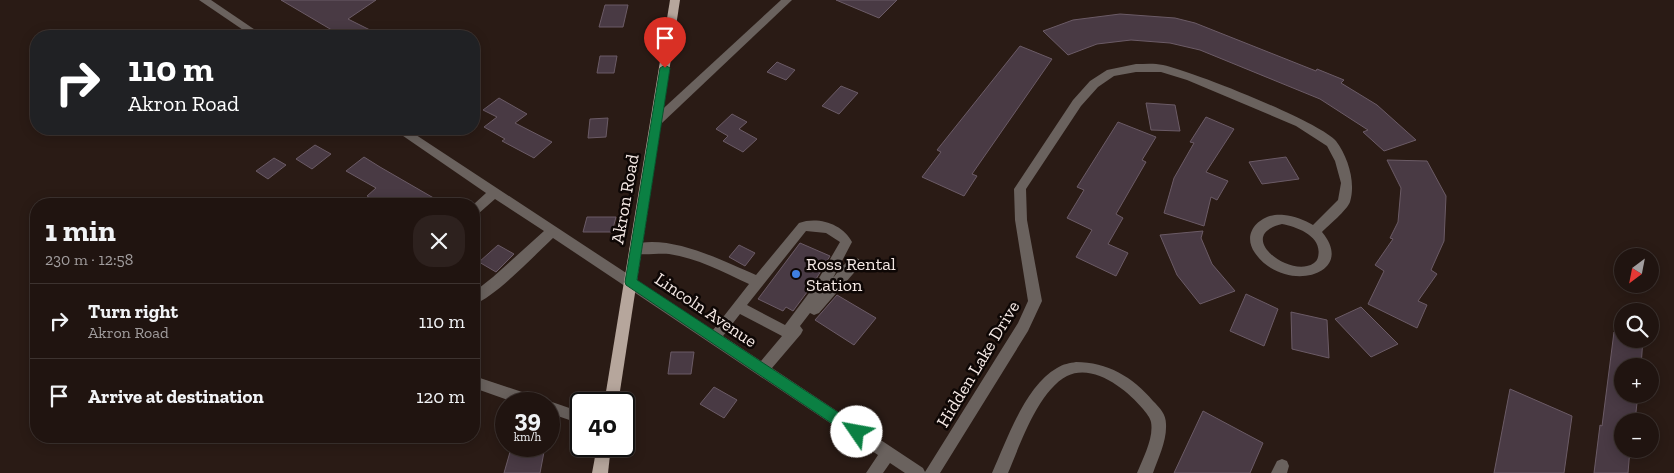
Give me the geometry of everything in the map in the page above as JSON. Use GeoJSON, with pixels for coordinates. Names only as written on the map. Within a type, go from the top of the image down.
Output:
{"type":"FeatureCollection","features":[{"type":"Feature","properties":{"kind":"main road","name":"Akron Road"},"geometry":{"type":"LineString","coordinates":[[613,392],[635,249],[658,120],[675,0]]}},
{"type":"Feature","properties":{"kind":"main road"},"geometry":{"type":"LineString","coordinates":[[600,473],[602,457]]}},
{"type":"Feature","properties":{"kind":"street"},"geometry":{"type":"LineString","coordinates":[[204,0],[249,30]]}},
{"type":"Feature","properties":{"kind":"street"},"geometry":{"type":"LineString","coordinates":[[658,120],[787,0]]}},
{"type":"Feature","properties":{"kind":"street","name":"Hidden Lake Drive"},"geometry":{"type":"LineString","coordinates":[[932,473],[1023,327],[1035,301],[1021,220],[1020,189],[1077,103],[1094,84],[1111,73],[1136,68],[1161,68],[1191,77],[1300,123],[1330,143],[1341,161],[1347,182],[1344,202],[1314,232]]}},
{"type":"Feature","properties":{"kind":"street","name":"Lincoln Avenue"},"geometry":{"type":"LineString","coordinates":[[408,135],[918,473]]}},
{"type":"Feature","properties":{"kind":"street"},"geometry":{"type":"LineString","coordinates":[[480,206],[495,192]]}},
{"type":"Feature","properties":{"kind":"street"},"geometry":{"type":"LineString","coordinates":[[1276,220],[1293,221],[1314,232],[1325,249],[1325,257],[1322,264],[1315,270],[1305,272],[1294,272],[1271,263],[1257,247],[1255,238],[1257,230],[1263,224],[1276,220]]}},
{"type":"Feature","properties":{"kind":"street"},"geometry":{"type":"LineString","coordinates":[[714,338],[803,226],[823,227],[844,237],[846,242],[834,264],[809,304],[762,370]]}},
{"type":"Feature","properties":{"kind":"street"},"geometry":{"type":"LineString","coordinates":[[480,295],[553,230]]}},
{"type":"Feature","properties":{"kind":"street"},"geometry":{"type":"LineString","coordinates":[[635,249],[665,248],[691,253],[758,282]]}},
{"type":"Feature","properties":{"kind":"street"},"geometry":{"type":"LineString","coordinates":[[789,333],[854,263]]}},
{"type":"Feature","properties":{"kind":"street"},"geometry":{"type":"LineString","coordinates":[[738,307],[789,333]]}},
{"type":"Feature","properties":{"kind":"street"},"geometry":{"type":"LineString","coordinates":[[1000,473],[1027,414],[1052,379],[1071,368],[1094,368],[1123,380],[1140,395],[1158,417],[1157,437],[1145,473]]}},
{"type":"Feature","properties":{"kind":"street"},"geometry":{"type":"LineString","coordinates":[[480,384],[503,392]]}},
{"type":"Feature","properties":{"kind":"street"},"geometry":{"type":"LineString","coordinates":[[874,473],[888,453]]}},
{"type":"Feature","properties":{"kind":"building"},"geometry":{"type":"Polygon","coordinates":[[[281,0],[376,0],[348,19],[370,30],[332,30],[281,0]]]}},
{"type":"Feature","properties":{"kind":"building"},"geometry":{"type":"Polygon","coordinates":[[[836,0],[897,0],[879,18],[836,0]]]}},
{"type":"Feature","properties":{"kind":"building"},"geometry":{"type":"Polygon","coordinates":[[[605,5],[628,5],[623,27],[599,27],[605,5]]]}},
{"type":"Feature","properties":{"kind":"building"},"geometry":{"type":"Polygon","coordinates":[[[1120,14],[1175,18],[1195,23],[1316,71],[1317,69],[1344,80],[1341,83],[1377,105],[1416,140],[1384,151],[1363,132],[1368,130],[1320,99],[1200,50],[1170,43],[1131,40],[1097,44],[1068,55],[1043,31],[1073,20],[1120,14]]]}},
{"type":"Feature","properties":{"kind":"building"},"geometry":{"type":"Polygon","coordinates":[[[1020,46],[1052,59],[972,174],[977,176],[964,196],[922,177],[941,152],[937,150],[1020,46]]]}},
{"type":"Feature","properties":{"kind":"building"},"geometry":{"type":"Polygon","coordinates":[[[600,56],[617,56],[614,73],[597,73],[600,56]]]}},
{"type":"Feature","properties":{"kind":"building"},"geometry":{"type":"Polygon","coordinates":[[[777,62],[795,70],[786,80],[767,72],[777,62]]]}},
{"type":"Feature","properties":{"kind":"building"},"geometry":{"type":"Polygon","coordinates":[[[841,86],[858,93],[839,114],[822,106],[841,86]]]}},
{"type":"Feature","properties":{"kind":"building"},"geometry":{"type":"Polygon","coordinates":[[[499,98],[527,114],[515,123],[552,142],[534,158],[502,141],[505,139],[484,127],[497,117],[483,110],[499,98]]]}},
{"type":"Feature","properties":{"kind":"building"},"geometry":{"type":"Polygon","coordinates":[[[1146,103],[1175,105],[1180,131],[1151,130],[1146,103]]]}},
{"type":"Feature","properties":{"kind":"building"},"geometry":{"type":"Polygon","coordinates":[[[732,114],[747,122],[739,129],[757,139],[743,152],[723,141],[728,136],[716,129],[732,114]]]}},
{"type":"Feature","properties":{"kind":"building"},"geometry":{"type":"Polygon","coordinates":[[[1206,117],[1234,129],[1206,172],[1228,181],[1217,200],[1211,197],[1204,226],[1164,213],[1174,178],[1194,143],[1190,142],[1206,117]]]}},
{"type":"Feature","properties":{"kind":"building"},"geometry":{"type":"Polygon","coordinates":[[[608,118],[606,137],[588,138],[590,119],[608,118]]]}},
{"type":"Feature","properties":{"kind":"building"},"geometry":{"type":"Polygon","coordinates":[[[1118,122],[1156,137],[1142,160],[1146,162],[1116,214],[1123,218],[1108,244],[1128,253],[1116,276],[1076,257],[1092,230],[1067,218],[1084,190],[1077,187],[1118,122]]]}},
{"type":"Feature","properties":{"kind":"building"},"geometry":{"type":"Polygon","coordinates":[[[315,145],[331,154],[312,169],[296,159],[315,145]]]}},
{"type":"Feature","properties":{"kind":"building"},"geometry":{"type":"Polygon","coordinates":[[[364,157],[434,198],[370,198],[367,196],[376,188],[346,171],[364,157]]]}},
{"type":"Feature","properties":{"kind":"building"},"geometry":{"type":"Polygon","coordinates":[[[1286,157],[1299,179],[1262,184],[1249,162],[1286,157]]]}},
{"type":"Feature","properties":{"kind":"building"},"geometry":{"type":"Polygon","coordinates":[[[274,158],[286,165],[268,179],[256,171],[274,158]]]}},
{"type":"Feature","properties":{"kind":"building"},"geometry":{"type":"Polygon","coordinates":[[[1387,160],[1427,161],[1446,196],[1444,241],[1431,270],[1437,274],[1418,301],[1427,305],[1417,328],[1368,304],[1384,271],[1375,265],[1393,239],[1390,238],[1398,222],[1401,188],[1387,160]]]}},
{"type":"Feature","properties":{"kind":"building"},"geometry":{"type":"Polygon","coordinates":[[[587,217],[616,217],[612,232],[583,232],[587,217]]]}},
{"type":"Feature","properties":{"kind":"building"},"geometry":{"type":"Polygon","coordinates":[[[1203,231],[1201,238],[1212,264],[1235,291],[1200,304],[1177,275],[1160,235],[1203,231]]]}},
{"type":"Feature","properties":{"kind":"building"},"geometry":{"type":"Polygon","coordinates":[[[800,243],[830,256],[813,284],[793,311],[786,307],[783,311],[758,299],[800,243]]]}},
{"type":"Feature","properties":{"kind":"building"},"geometry":{"type":"Polygon","coordinates":[[[498,245],[514,254],[496,272],[480,261],[498,245]]]}},
{"type":"Feature","properties":{"kind":"building"},"geometry":{"type":"Polygon","coordinates":[[[739,245],[755,253],[745,266],[729,257],[739,245]]]}},
{"type":"Feature","properties":{"kind":"building"},"geometry":{"type":"Polygon","coordinates":[[[1246,294],[1278,309],[1264,346],[1230,331],[1246,294]]]}},
{"type":"Feature","properties":{"kind":"building"},"geometry":{"type":"Polygon","coordinates":[[[837,295],[876,318],[854,345],[815,320],[837,295]]]}},
{"type":"Feature","properties":{"kind":"building"},"geometry":{"type":"Polygon","coordinates":[[[1361,307],[1398,344],[1371,357],[1335,319],[1361,307]]]}},
{"type":"Feature","properties":{"kind":"building"},"geometry":{"type":"Polygon","coordinates":[[[1291,312],[1327,320],[1329,358],[1292,349],[1291,312]]]}},
{"type":"Feature","properties":{"kind":"building"},"geometry":{"type":"Polygon","coordinates":[[[1614,332],[1614,348],[1642,348],[1642,358],[1614,358],[1614,403],[1637,403],[1636,413],[1614,413],[1614,458],[1629,458],[1628,473],[1594,473],[1600,425],[1602,426],[1614,332]]]}},
{"type":"Feature","properties":{"kind":"building"},"geometry":{"type":"Polygon","coordinates":[[[671,352],[694,352],[691,374],[668,374],[671,352]]]}},
{"type":"Feature","properties":{"kind":"building"},"geometry":{"type":"Polygon","coordinates":[[[714,387],[737,400],[724,418],[700,404],[714,387]]]}},
{"type":"Feature","properties":{"kind":"building"},"geometry":{"type":"Polygon","coordinates":[[[1510,389],[1572,416],[1564,473],[1494,473],[1510,389]]]}},
{"type":"Feature","properties":{"kind":"building"},"geometry":{"type":"Polygon","coordinates":[[[1203,411],[1263,443],[1250,473],[1174,473],[1203,411]]]}},
{"type":"Feature","properties":{"kind":"building"},"geometry":{"type":"Polygon","coordinates":[[[509,457],[543,457],[540,473],[504,473],[509,457]]]}},
{"type":"Feature","properties":{"kind":"place","name":"Ross Rental Station"},"geometry":{"type":"Point","coordinates":[796,274]}},
{"type":"Feature","properties":{"kind":"route"},"geometry":{"type":"LineString","coordinates":[[665,68],[630,282],[857,432]]}}]}
